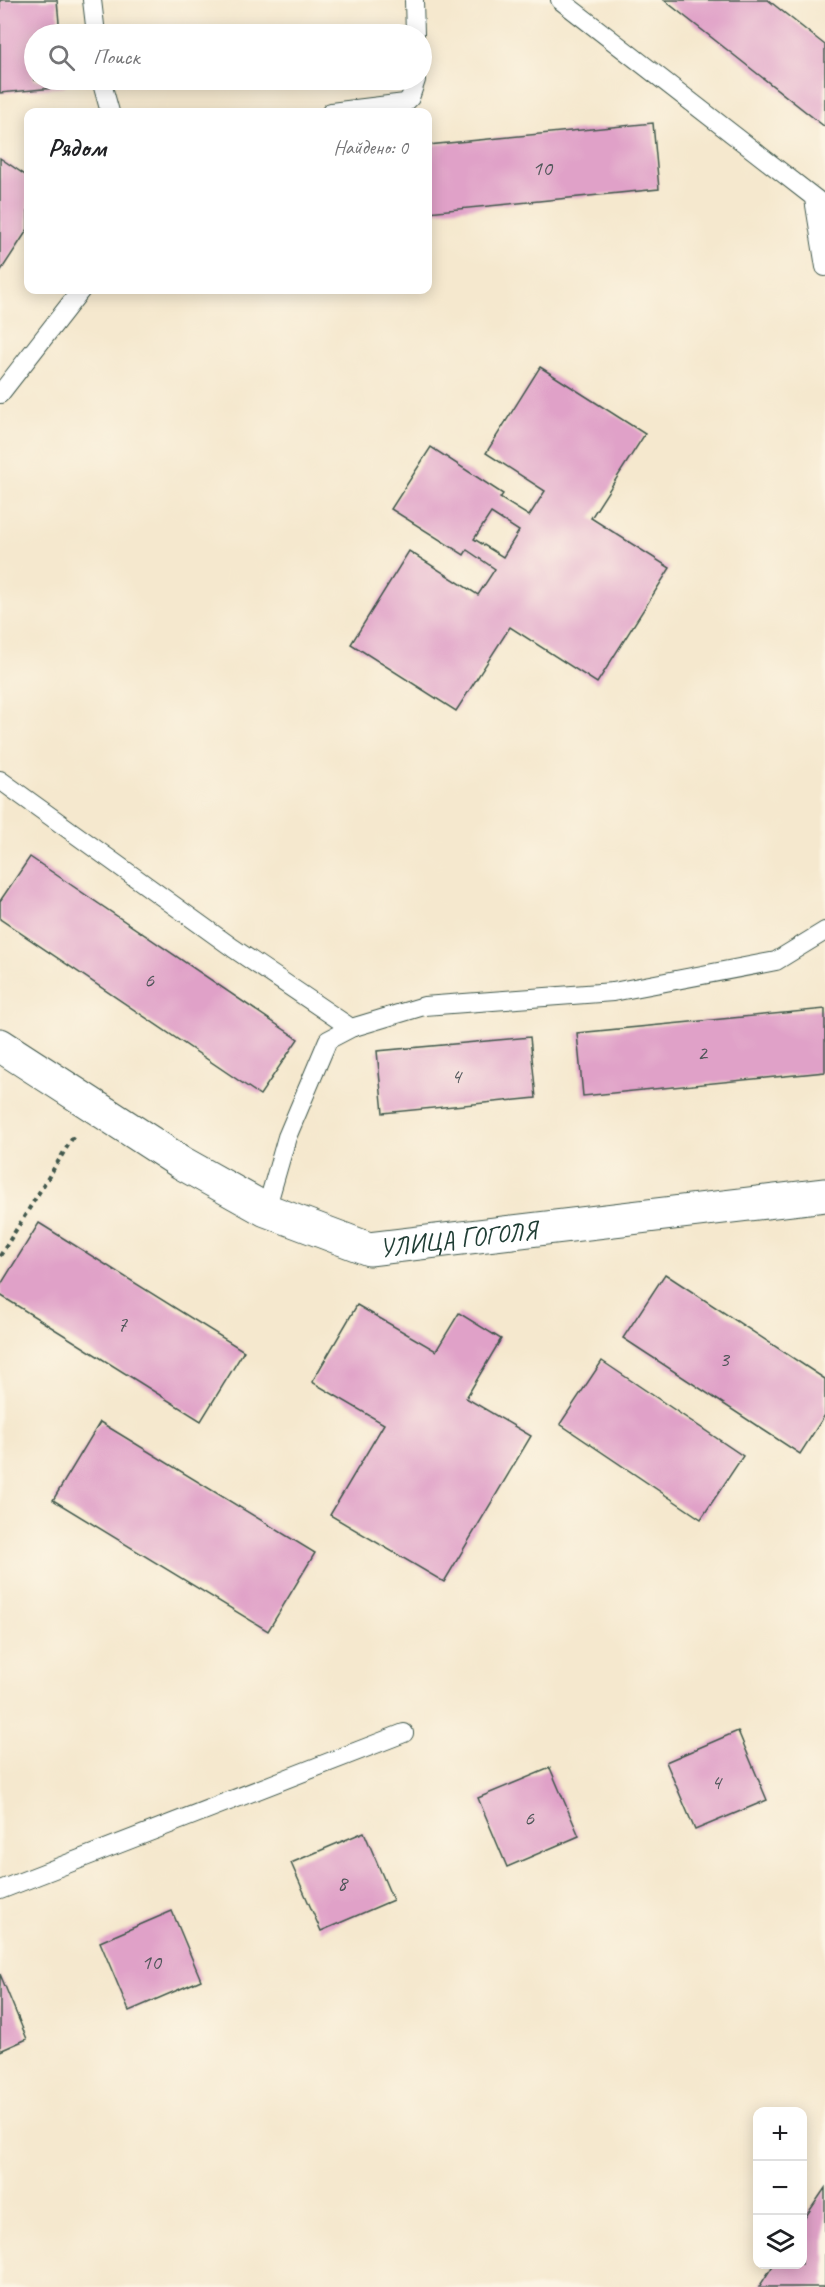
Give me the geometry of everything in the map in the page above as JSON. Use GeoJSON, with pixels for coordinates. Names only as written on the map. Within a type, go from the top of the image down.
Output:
{"type":"FeatureCollection","features":[{"type":"Feature","properties":{"kind":"street","name":"УЛИЦА ГОГОЛЯ"},"geometry":{"type":"LineString","coordinates":[[0,1045],[182,1163],[266,1210],[369,1249],[825,1195]]}},
{"type":"Feature","properties":{"kind":"lane"},"geometry":{"type":"LineString","coordinates":[[92,0],[95,24]]}},
{"type":"Feature","properties":{"kind":"lane"},"geometry":{"type":"LineString","coordinates":[[414,0],[415,24]]}},
{"type":"Feature","properties":{"kind":"lane"},"geometry":{"type":"LineString","coordinates":[[560,0],[820,202],[825,267]]}},
{"type":"Feature","properties":{"kind":"lane"},"geometry":{"type":"LineString","coordinates":[[104,90],[109,108]]}},
{"type":"Feature","properties":{"kind":"lane"},"geometry":{"type":"LineString","coordinates":[[364,108],[405,103],[413,90]]}},
{"type":"Feature","properties":{"kind":"lane"},"geometry":{"type":"LineString","coordinates":[[0,394],[78,294]]}},
{"type":"Feature","properties":{"kind":"lane"},"geometry":{"type":"LineString","coordinates":[[0,780],[233,948],[351,1028]]}},
{"type":"Feature","properties":{"kind":"lane"},"geometry":{"type":"LineString","coordinates":[[266,1210],[287,1137],[328,1040],[351,1028],[424,1006],[613,992],[776,961],[825,931]]}},
{"type":"Feature","properties":{"kind":"lane"},"geometry":{"type":"LineString","coordinates":[[0,1890],[404,1733]]}},
{"type":"Feature","properties":{"kind":"path"},"geometry":{"type":"LineString","coordinates":[[0,1256],[92,1104]]}},
{"type":"Feature","properties":{"kind":"building"},"geometry":{"type":"Polygon","coordinates":[[[0,0],[57,0],[59,24],[24,24],[24,90],[32,90],[0,93],[0,0]]]}},
{"type":"Feature","properties":{"kind":"building"},"geometry":{"type":"Polygon","coordinates":[[[664,0],[768,0],[825,45],[825,127],[664,0]]]}},
{"type":"Feature","properties":{"kind":"building"},"geometry":{"type":"Polygon","coordinates":[[[653,123],[659,189],[432,212],[432,145],[653,123]]]}},
{"type":"Feature","properties":{"kind":"building"},"geometry":{"type":"Polygon","coordinates":[[[0,158],[24,174],[24,235],[0,272],[0,158]]]}},
{"type":"Feature","properties":{"kind":"building"},"geometry":{"type":"Polygon","coordinates":[[[540,367],[645,434],[591,518],[670,568],[597,683],[510,627],[456,711],[351,644],[409,551],[478,595],[495,569],[467,550],[464,555],[391,509],[431,447],[503,494],[500,498],[529,516],[545,491],[486,453],[540,367]],[[491,513],[474,539],[503,557],[519,531],[491,513]]]}},
{"type":"Feature","properties":{"kind":"building"},"geometry":{"type":"Polygon","coordinates":[[[30,857],[298,1039],[260,1095],[0,919],[0,901],[30,857]]]}},
{"type":"Feature","properties":{"kind":"building"},"geometry":{"type":"Polygon","coordinates":[[[825,1009],[825,1072],[583,1096],[577,1033],[825,1009]]]}},
{"type":"Feature","properties":{"kind":"building"},"geometry":{"type":"Polygon","coordinates":[[[530,1037],[536,1098],[383,1113],[377,1051],[530,1037]]]}},
{"type":"Feature","properties":{"kind":"building"},"geometry":{"type":"Polygon","coordinates":[[[39,1223],[244,1351],[201,1421],[0,1295],[0,1286],[39,1223]]]}},
{"type":"Feature","properties":{"kind":"building"},"geometry":{"type":"Polygon","coordinates":[[[665,1274],[825,1379],[825,1415],[800,1454],[623,1338],[665,1274]]]}},
{"type":"Feature","properties":{"kind":"building"},"geometry":{"type":"Polygon","coordinates":[[[357,1305],[436,1351],[459,1313],[501,1339],[466,1398],[531,1436],[444,1582],[330,1515],[384,1424],[312,1382],[357,1305]]]}},
{"type":"Feature","properties":{"kind":"building"},"geometry":{"type":"Polygon","coordinates":[[[602,1361],[743,1456],[701,1519],[560,1424],[602,1361]]]}},
{"type":"Feature","properties":{"kind":"building"},"geometry":{"type":"Polygon","coordinates":[[[100,1422],[315,1553],[268,1631],[53,1500],[100,1422]]]}},
{"type":"Feature","properties":{"kind":"building"},"geometry":{"type":"Polygon","coordinates":[[[738,1731],[767,1800],[695,1830],[666,1762],[738,1731]]]}},
{"type":"Feature","properties":{"kind":"building"},"geometry":{"type":"Polygon","coordinates":[[[550,1768],[579,1836],[507,1867],[478,1798],[550,1768]]]}},
{"type":"Feature","properties":{"kind":"building"},"geometry":{"type":"Polygon","coordinates":[[[364,1832],[393,1900],[321,1931],[291,1863],[364,1832]]]}},
{"type":"Feature","properties":{"kind":"building"},"geometry":{"type":"Polygon","coordinates":[[[172,1911],[201,1980],[129,2011],[100,1942],[172,1911]]]}},
{"type":"Feature","properties":{"kind":"building"},"geometry":{"type":"Polygon","coordinates":[[[0,1974],[27,2039],[0,2051],[0,1974]]]}},
{"type":"Feature","properties":{"kind":"building"},"geometry":{"type":"Polygon","coordinates":[[[825,2188],[825,2287],[759,2287],[771,2269],[807,2269],[807,2215],[825,2188]]]}}]}
